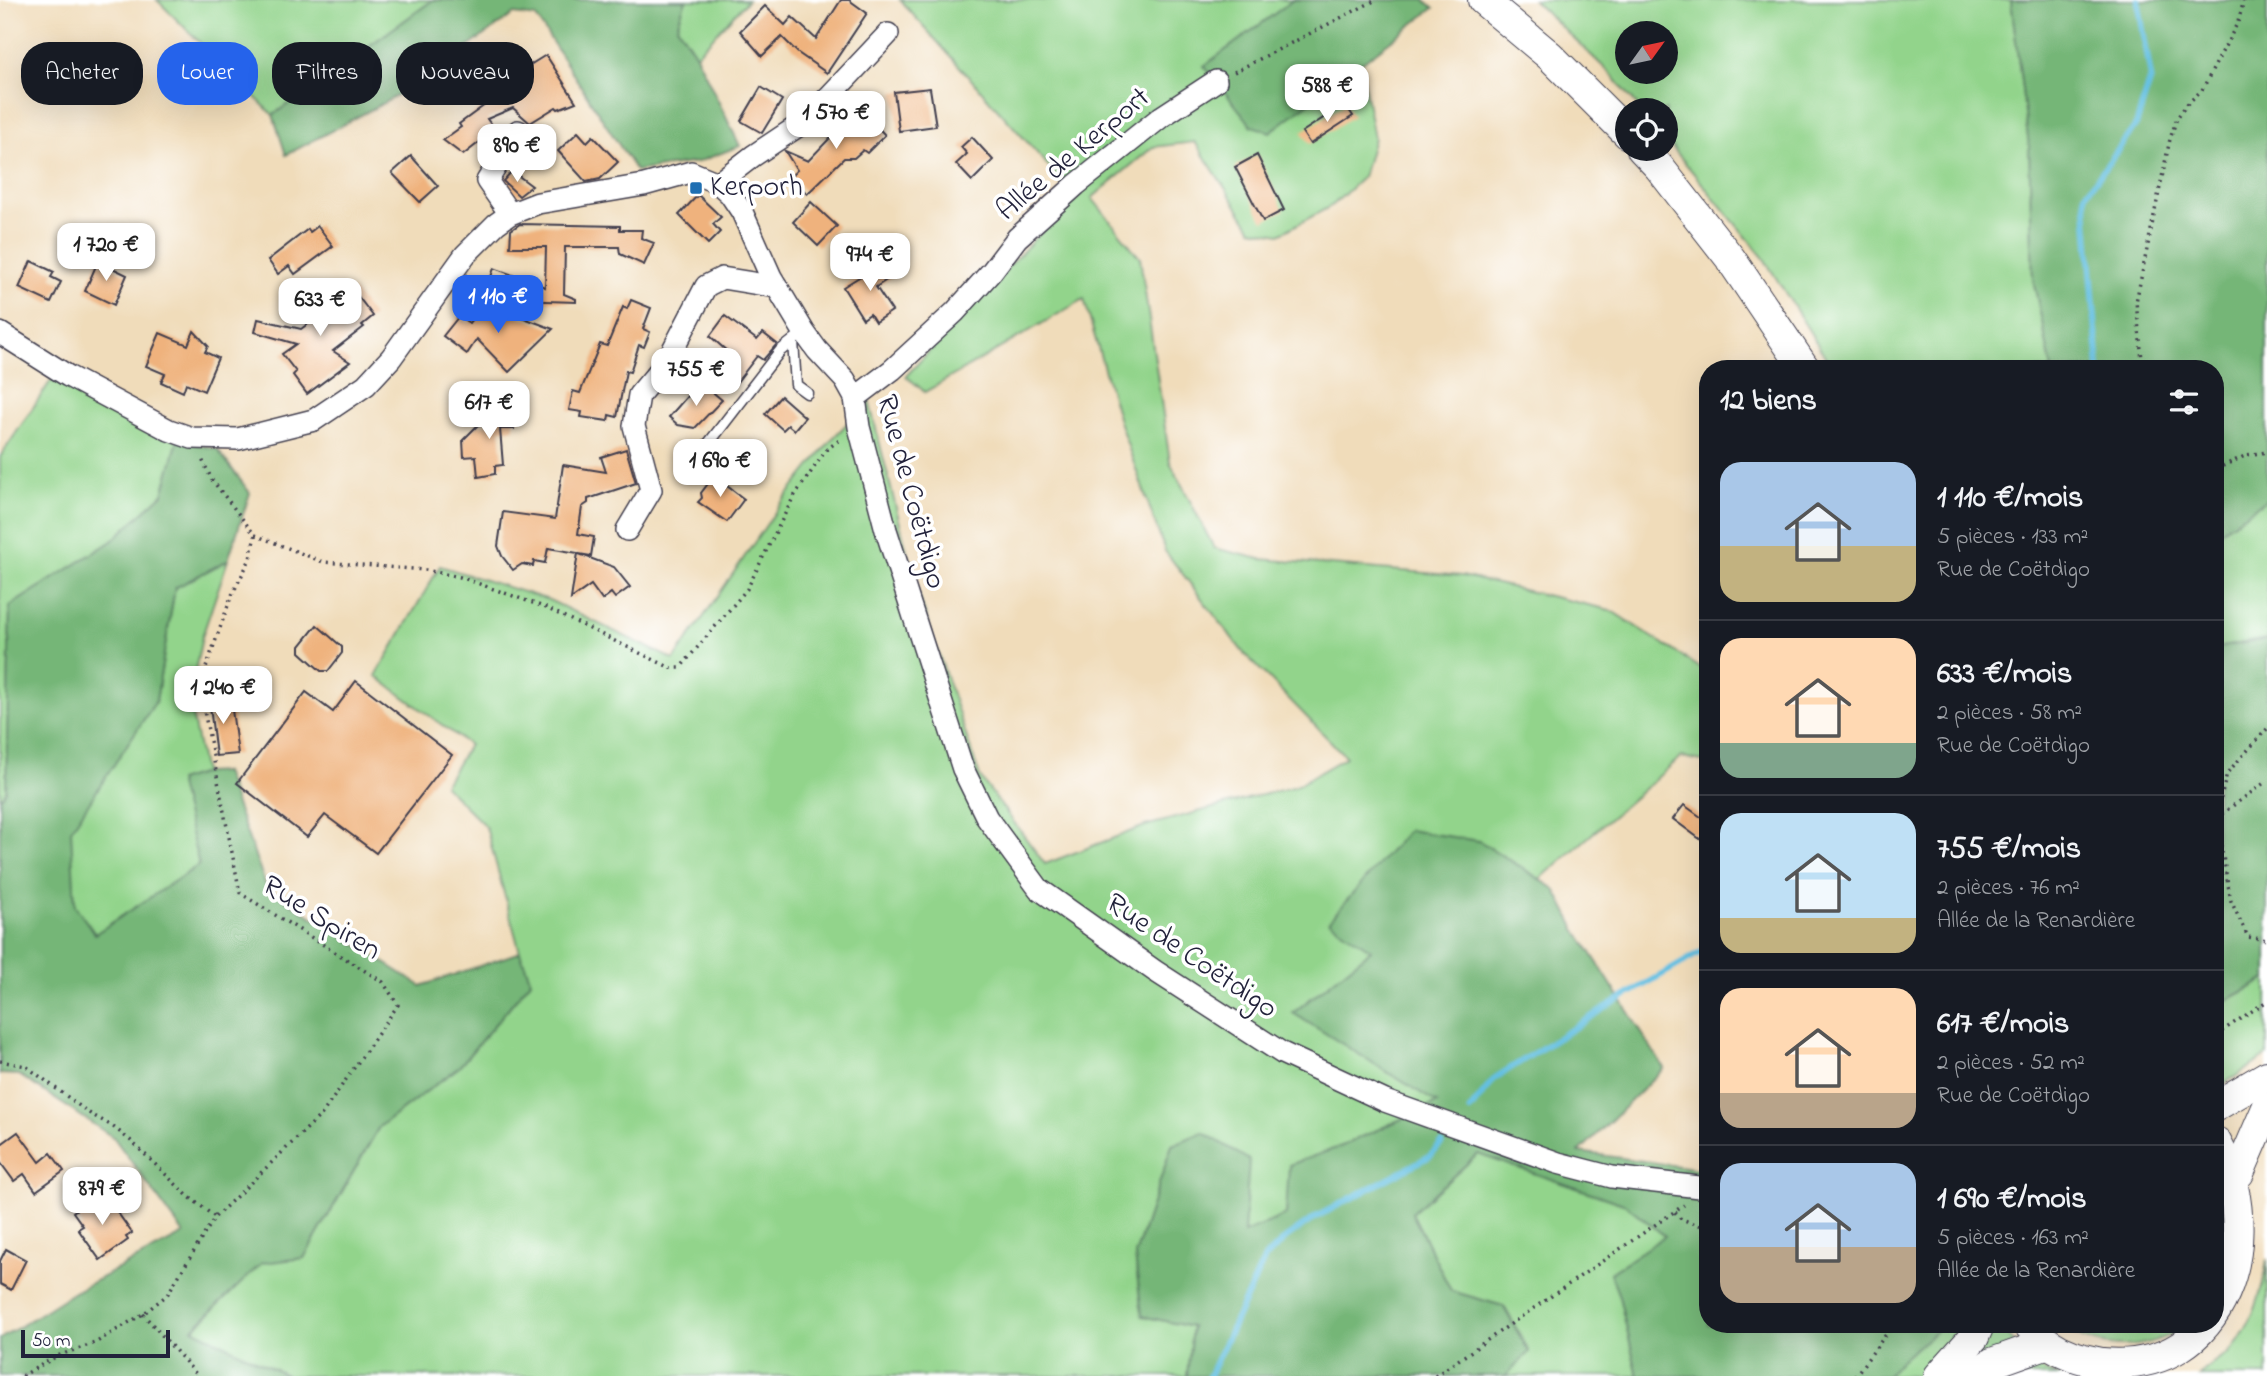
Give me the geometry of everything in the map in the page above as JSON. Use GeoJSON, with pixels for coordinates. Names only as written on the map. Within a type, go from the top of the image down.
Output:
{"type":"FeatureCollection","features":[{"type":"Feature","properties":{"kind":"main road"},"geometry":{"type":"LineString","coordinates":[[1483,0],[1550,56],[1615,121]]}},
{"type":"Feature","properties":{"kind":"main road"},"geometry":{"type":"LineString","coordinates":[[1652,161],[1730,258],[1799,360]]}},
{"type":"Feature","properties":{"kind":"main road"},"geometry":{"type":"LineString","coordinates":[[2224,1101],[2267,1076]]}},
{"type":"Feature","properties":{"kind":"main road"},"geometry":{"type":"LineString","coordinates":[[2239,1173],[2267,1108]]}},
{"type":"Feature","properties":{"kind":"main road"},"geometry":{"type":"LineString","coordinates":[[2224,1153],[2239,1173],[2252,1210],[2254,1249],[2244,1287],[2224,1320]]}},
{"type":"Feature","properties":{"kind":"main road"},"geometry":{"type":"LineString","coordinates":[[1939,1376],[1975,1333]]}},
{"type":"Feature","properties":{"kind":"main road"},"geometry":{"type":"LineString","coordinates":[[1971,1376],[2038,1334],[2104,1370],[2176,1365],[2208,1333]]}},
{"type":"Feature","properties":{"kind":"street"},"geometry":{"type":"LineString","coordinates":[[0,333],[106,396],[169,430],[192,438],[238,439],[313,419],[366,385],[391,358],[465,255],[496,223],[510,214],[538,203],[645,185],[691,172],[718,183],[807,120],[888,34]]}},
{"type":"Feature","properties":{"kind":"street","name":"Allée de Kerport"},"geometry":{"type":"LineString","coordinates":[[855,398],[892,370],[955,312],[1017,238],[1076,185],[1161,117],[1216,81]]}},
{"type":"Feature","properties":{"kind":"street"},"geometry":{"type":"LineString","coordinates":[[510,214],[487,181],[518,131]]}},
{"type":"Feature","properties":{"kind":"street","name":"Rue de Coëtdigo"},"geometry":{"type":"LineString","coordinates":[[718,183],[730,194],[742,212],[799,336],[817,350],[845,380],[855,398],[859,427],[886,530],[963,769],[987,818],[1040,889],[1155,971],[1282,1054],[1385,1101],[1558,1163],[1612,1177],[1699,1187]]}},
{"type":"Feature","properties":{"kind":"street"},"geometry":{"type":"LineString","coordinates":[[627,530],[651,490],[634,426],[639,395],[666,362],[706,286],[722,278],[776,287]]}},
{"type":"Feature","properties":{"kind":"lane"},"geometry":{"type":"LineString","coordinates":[[799,336],[796,385],[807,393]]}},
{"type":"Feature","properties":{"kind":"lane"},"geometry":{"type":"LineString","coordinates":[[735,476],[702,452],[780,351],[799,336]]}},
{"type":"Feature","properties":{"kind":"path"},"geometry":{"type":"LineString","coordinates":[[1216,81],[1376,0]]}},
{"type":"Feature","properties":{"kind":"path"},"geometry":{"type":"LineString","coordinates":[[2142,360],[2136,302],[2170,139],[2177,118],[2202,90],[2238,22],[2244,0]]}},
{"type":"Feature","properties":{"kind":"path"},"geometry":{"type":"LineString","coordinates":[[192,438],[212,480],[255,535],[323,562],[425,570],[460,577],[544,607],[671,668],[680,668],[747,589],[793,498],[827,449],[859,427]]}},
{"type":"Feature","properties":{"kind":"path"},"geometry":{"type":"LineString","coordinates":[[2224,465],[2247,455],[2267,452]]}},
{"type":"Feature","properties":{"kind":"path","name":"Rue Spiren"},"geometry":{"type":"LineString","coordinates":[[143,1314],[167,1295],[215,1217],[322,1114],[398,1005],[383,982],[240,893],[202,700],[202,679],[231,597],[250,559],[255,535]]}},
{"type":"Feature","properties":{"kind":"path"},"geometry":{"type":"LineString","coordinates":[[2224,785],[2227,773],[2267,729]]}},
{"type":"Feature","properties":{"kind":"path"},"geometry":{"type":"LineString","coordinates":[[2224,812],[2267,780]]}},
{"type":"Feature","properties":{"kind":"path"},"geometry":{"type":"LineString","coordinates":[[2224,862],[2231,901],[2248,937],[2267,940]]}},
{"type":"Feature","properties":{"kind":"path"},"geometry":{"type":"LineString","coordinates":[[2224,1030],[2267,1001]]}},
{"type":"Feature","properties":{"kind":"path"},"geometry":{"type":"LineString","coordinates":[[0,1061],[26,1066],[89,1114],[112,1126],[188,1196],[215,1217]]}},
{"type":"Feature","properties":{"kind":"path"},"geometry":{"type":"LineString","coordinates":[[1435,1376],[1686,1204]]}},
{"type":"Feature","properties":{"kind":"path"},"geometry":{"type":"LineString","coordinates":[[1675,1212],[1681,1219],[1699,1225]]}},
{"type":"Feature","properties":{"kind":"path"},"geometry":{"type":"LineString","coordinates":[[22,1376],[57,1356],[95,1343],[143,1314],[198,1376]]}},
{"type":"Feature","properties":{"kind":"path"},"geometry":{"type":"LineString","coordinates":[[1855,1376],[1887,1333]]}},
{"type":"Feature","properties":{"kind":"green space"},"geometry":{"type":"Polygon","coordinates":[[[157,0],[433,0],[375,42],[272,42],[272,105],[287,105],[273,115],[258,100],[258,42],[199,42],[157,0]]]}},
{"type":"Feature","properties":{"kind":"green space"},"geometry":{"type":"Polygon","coordinates":[[[433,0],[686,0],[677,26],[696,55],[740,146],[698,162],[636,171],[536,17],[514,14],[475,42],[396,42],[396,96],[382,104],[382,42],[375,42],[433,0]]]}},
{"type":"Feature","properties":{"kind":"green space"},"geometry":{"type":"Polygon","coordinates":[[[686,0],[748,0],[696,55],[677,26],[686,0]]]}},
{"type":"Feature","properties":{"kind":"green space"},"geometry":{"type":"Polygon","coordinates":[[[900,0],[1293,0],[1205,67],[1270,132],[1360,63],[1374,138],[1363,177],[1333,205],[1280,234],[1252,229],[1195,142],[1153,147],[1092,198],[1140,258],[1170,462],[1214,548],[1260,559],[1462,576],[1610,610],[1699,667],[1699,760],[1681,757],[1540,879],[1479,841],[1330,920],[1372,950],[1293,1013],[1437,1103],[1342,1146],[1290,1165],[1286,1215],[1243,1234],[1172,1145],[1135,1255],[1142,1316],[1192,1327],[1187,1376],[288,1376],[193,1330],[262,1262],[304,1258],[379,1127],[459,1067],[531,981],[520,952],[486,827],[444,785],[469,745],[376,676],[440,566],[549,600],[674,660],[782,502],[833,438],[869,401],[916,587],[980,777],[1045,864],[1145,826],[1296,786],[1346,757],[1243,652],[1165,551],[1119,421],[1084,299],[925,392],[906,376],[1072,199],[1054,172],[900,0]]]}},
{"type":"Feature","properties":{"kind":"green space"},"geometry":{"type":"Polygon","coordinates":[[[1293,0],[1425,0],[1434,8],[1270,132],[1252,126],[1204,66],[1293,0]]]}},
{"type":"Feature","properties":{"kind":"green space"},"geometry":{"type":"Polygon","coordinates":[[[1533,0],[2011,0],[2029,146],[2033,279],[2050,360],[1827,360],[1763,257],[1678,154],[1678,98],[1631,98],[1619,84],[1678,84],[1678,21],[1615,21],[1615,79],[1533,0]]]}},
{"type":"Feature","properties":{"kind":"green space"},"geometry":{"type":"Polygon","coordinates":[[[2011,0],[2267,0],[2267,499],[2224,529],[2224,360],[2050,360],[2033,279],[2029,146],[2011,0]]]}},
{"type":"Feature","properties":{"kind":"green space"},"geometry":{"type":"Polygon","coordinates":[[[287,105],[380,105],[286,155],[273,115],[287,105]]]}},
{"type":"Feature","properties":{"kind":"green space"},"geometry":{"type":"Polygon","coordinates":[[[52,379],[178,440],[163,494],[112,541],[10,606],[6,791],[0,799],[0,457],[52,379]]]}},
{"type":"Feature","properties":{"kind":"green space"},"geometry":{"type":"Polygon","coordinates":[[[178,440],[217,449],[250,493],[228,560],[175,588],[156,701],[71,830],[75,906],[95,934],[199,865],[178,781],[204,773],[224,772],[267,888],[421,986],[520,952],[531,981],[459,1067],[379,1127],[304,1258],[262,1263],[193,1329],[288,1376],[0,1376],[0,1339],[74,1292],[184,1234],[114,1138],[19,1075],[0,1074],[0,799],[6,791],[10,606],[112,541],[163,494],[178,440]]]}},
{"type":"Feature","properties":{"kind":"green space"},"geometry":{"type":"Polygon","coordinates":[[[2267,499],[2267,639],[2224,647],[2224,529],[2267,499]]]}},
{"type":"Feature","properties":{"kind":"green space"},"geometry":{"type":"Polygon","coordinates":[[[228,560],[202,637],[189,700],[204,773],[179,781],[199,865],[95,934],[75,906],[70,830],[156,701],[175,587],[228,560]]]}},
{"type":"Feature","properties":{"kind":"green space"},"geometry":{"type":"Polygon","coordinates":[[[2267,639],[2267,979],[2224,1002],[2224,647],[2267,639]]]}},
{"type":"Feature","properties":{"kind":"green space"},"geometry":{"type":"Polygon","coordinates":[[[1408,830],[1479,841],[1555,889],[1576,929],[1664,1068],[1579,1152],[1699,1169],[1699,1333],[1934,1333],[1900,1361],[1887,1376],[1638,1376],[1619,1296],[1610,1273],[1665,1236],[1626,1205],[1478,1154],[1412,1213],[1451,1291],[1503,1306],[1529,1352],[1506,1376],[1187,1376],[1192,1327],[1142,1316],[1135,1255],[1172,1145],[1203,1132],[1249,1160],[1244,1233],[1286,1215],[1289,1165],[1342,1146],[1437,1103],[1293,1013],[1371,950],[1329,921],[1408,830]]]}},
{"type":"Feature","properties":{"kind":"green space"},"geometry":{"type":"Polygon","coordinates":[[[2267,979],[2267,1056],[2224,1084],[2224,1002],[2267,979]]]}},
{"type":"Feature","properties":{"kind":"green space"},"geometry":{"type":"Polygon","coordinates":[[[1478,1154],[1627,1205],[1666,1237],[1610,1273],[1619,1296],[1638,1376],[1506,1376],[1529,1351],[1504,1306],[1451,1291],[1412,1213],[1478,1154]]]}},
{"type":"Feature","properties":{"kind":"green space"},"geometry":{"type":"Polygon","coordinates":[[[2224,1195],[2233,1219],[2224,1260],[2224,1195]]]}},
{"type":"Feature","properties":{"kind":"green space"},"geometry":{"type":"Polygon","coordinates":[[[2267,1260],[2267,1376],[2199,1376],[2229,1352],[2247,1328],[2260,1295],[2267,1260]]]}},
{"type":"Feature","properties":{"kind":"green space"},"geometry":{"type":"Polygon","coordinates":[[[1931,1333],[2007,1333],[2032,1367],[2060,1376],[1887,1376],[1931,1333]]]}},
{"type":"Feature","properties":{"kind":"green space"},"geometry":{"type":"Polygon","coordinates":[[[2073,1333],[2174,1333],[2139,1345],[2124,1346],[2091,1341],[2073,1333]]]}},
{"type":"Feature","properties":{"kind":"building"},"geometry":{"type":"Polygon","coordinates":[[[841,0],[849,0],[867,13],[827,73],[798,53],[782,37],[762,56],[740,31],[765,6],[785,25],[792,17],[816,39],[841,0]]]}},
{"type":"Feature","properties":{"kind":"building"},"geometry":{"type":"Polygon","coordinates":[[[546,55],[576,102],[558,109],[556,107],[530,123],[513,108],[487,119],[495,130],[463,155],[443,140],[485,105],[534,105],[534,62],[546,55]]]}},
{"type":"Feature","properties":{"kind":"building"},"geometry":{"type":"Polygon","coordinates":[[[761,87],[782,100],[762,133],[741,121],[761,87]]]}},
{"type":"Feature","properties":{"kind":"building"},"geometry":{"type":"Polygon","coordinates":[[[930,88],[936,126],[899,131],[894,92],[930,88]]]}},
{"type":"Feature","properties":{"kind":"building"},"geometry":{"type":"Polygon","coordinates":[[[1345,104],[1353,116],[1310,144],[1302,132],[1345,104]]]}},
{"type":"Feature","properties":{"kind":"building"},"geometry":{"type":"Polygon","coordinates":[[[850,113],[859,122],[866,115],[885,135],[867,153],[863,150],[854,158],[844,158],[807,194],[791,176],[797,170],[785,151],[808,161],[850,113]]]}},
{"type":"Feature","properties":{"kind":"building"},"geometry":{"type":"Polygon","coordinates":[[[578,132],[587,142],[593,136],[618,162],[600,179],[586,182],[558,151],[578,132]]]}},
{"type":"Feature","properties":{"kind":"building"},"geometry":{"type":"Polygon","coordinates":[[[972,137],[993,160],[972,181],[956,164],[967,154],[961,147],[972,137]]]}},
{"type":"Feature","properties":{"kind":"building"},"geometry":{"type":"Polygon","coordinates":[[[1257,155],[1284,210],[1263,221],[1235,167],[1257,155]]]}},
{"type":"Feature","properties":{"kind":"building"},"geometry":{"type":"Polygon","coordinates":[[[411,156],[438,186],[420,202],[392,173],[411,156]]]}},
{"type":"Feature","properties":{"kind":"building"},"geometry":{"type":"Polygon","coordinates":[[[512,171],[532,186],[519,196],[503,181],[512,171]]]}},
{"type":"Feature","properties":{"kind":"building"},"geometry":{"type":"Polygon","coordinates":[[[698,195],[721,217],[713,224],[720,232],[708,244],[679,215],[698,195]]]}},
{"type":"Feature","properties":{"kind":"building"},"geometry":{"type":"Polygon","coordinates":[[[811,202],[837,226],[818,246],[793,222],[811,202]]]}},
{"type":"Feature","properties":{"kind":"building"},"geometry":{"type":"Polygon","coordinates":[[[520,224],[620,226],[620,230],[642,230],[641,238],[654,243],[644,265],[620,254],[619,247],[565,247],[564,294],[576,299],[576,302],[487,299],[492,292],[487,289],[494,268],[545,287],[546,247],[510,247],[511,230],[520,224]]]}},
{"type":"Feature","properties":{"kind":"building"},"geometry":{"type":"Polygon","coordinates":[[[318,226],[333,246],[295,274],[289,266],[278,274],[268,260],[308,229],[310,232],[318,226]]]}},
{"type":"Feature","properties":{"kind":"building"},"geometry":{"type":"Polygon","coordinates":[[[31,261],[54,272],[51,277],[61,282],[51,303],[19,288],[31,261]]]}},
{"type":"Feature","properties":{"kind":"building"},"geometry":{"type":"Polygon","coordinates":[[[98,261],[127,275],[114,305],[85,291],[98,261]]]}},
{"type":"Feature","properties":{"kind":"building"},"geometry":{"type":"Polygon","coordinates":[[[882,263],[891,277],[876,287],[892,311],[875,322],[870,314],[863,319],[843,287],[882,263]]]}},
{"type":"Feature","properties":{"kind":"building"},"geometry":{"type":"Polygon","coordinates":[[[337,289],[343,298],[353,290],[373,316],[362,325],[364,327],[333,351],[350,362],[307,394],[293,375],[296,372],[282,354],[296,344],[255,332],[258,319],[301,329],[320,315],[314,307],[337,289]]]}},
{"type":"Feature","properties":{"kind":"building"},"geometry":{"type":"Polygon","coordinates":[[[631,300],[651,308],[643,329],[650,332],[644,347],[639,345],[630,372],[626,371],[617,417],[609,415],[608,421],[581,417],[582,412],[569,410],[573,391],[580,393],[600,344],[607,346],[623,307],[627,309],[631,300]]]}},
{"type":"Feature","properties":{"kind":"building"},"geometry":{"type":"Polygon","coordinates":[[[484,303],[553,329],[509,372],[477,339],[467,354],[443,336],[459,316],[469,323],[484,303]]]}},
{"type":"Feature","properties":{"kind":"building"},"geometry":{"type":"Polygon","coordinates":[[[725,316],[757,340],[763,333],[777,344],[763,360],[757,356],[730,391],[737,360],[710,336],[725,316]]]}},
{"type":"Feature","properties":{"kind":"building"},"geometry":{"type":"Polygon","coordinates":[[[194,331],[208,346],[205,352],[218,358],[204,391],[186,383],[183,392],[161,382],[165,374],[146,366],[160,333],[188,345],[194,331]]]}},
{"type":"Feature","properties":{"kind":"building"},"geometry":{"type":"Polygon","coordinates":[[[702,383],[722,400],[695,428],[678,425],[669,417],[702,383]]]}},
{"type":"Feature","properties":{"kind":"building"},"geometry":{"type":"Polygon","coordinates":[[[781,396],[805,417],[794,430],[788,425],[783,430],[765,414],[781,396]]]}},
{"type":"Feature","properties":{"kind":"building"},"geometry":{"type":"Polygon","coordinates":[[[515,404],[514,429],[500,429],[503,465],[495,466],[495,474],[478,477],[476,456],[464,457],[463,440],[478,425],[497,424],[496,405],[515,404]]]}},
{"type":"Feature","properties":{"kind":"building"},"geometry":{"type":"Polygon","coordinates":[[[626,449],[636,483],[588,499],[588,503],[582,507],[578,534],[594,537],[591,556],[579,554],[614,567],[630,587],[615,598],[611,593],[602,600],[591,585],[571,599],[578,553],[548,548],[545,563],[534,561],[533,566],[522,564],[513,570],[498,546],[503,512],[555,519],[563,465],[606,472],[601,457],[626,449]]]}},
{"type":"Feature","properties":{"kind":"building"},"geometry":{"type":"Polygon","coordinates":[[[714,476],[744,499],[727,522],[698,502],[702,498],[701,493],[714,476]]]}},
{"type":"Feature","properties":{"kind":"building"},"geometry":{"type":"Polygon","coordinates":[[[317,625],[342,647],[342,653],[328,671],[321,671],[300,652],[300,646],[317,625]]]}},
{"type":"Feature","properties":{"kind":"building"},"geometry":{"type":"Polygon","coordinates":[[[356,681],[452,755],[376,853],[325,815],[307,837],[237,783],[306,692],[333,712],[356,681]]]}},
{"type":"Feature","properties":{"kind":"building"},"geometry":{"type":"Polygon","coordinates":[[[230,695],[238,754],[216,756],[209,698],[230,695]]]}},
{"type":"Feature","properties":{"kind":"building"},"geometry":{"type":"Polygon","coordinates":[[[1684,805],[1699,816],[1699,838],[1673,819],[1684,805]]]}},
{"type":"Feature","properties":{"kind":"building"},"geometry":{"type":"Polygon","coordinates":[[[18,1132],[40,1162],[51,1153],[64,1171],[36,1191],[24,1174],[14,1181],[0,1162],[0,1145],[18,1132]]]}},
{"type":"Feature","properties":{"kind":"building"},"geometry":{"type":"Polygon","coordinates":[[[92,1198],[97,1207],[108,1199],[132,1233],[126,1237],[128,1240],[100,1260],[78,1229],[83,1226],[73,1212],[92,1198]]]}},
{"type":"Feature","properties":{"kind":"building"},"geometry":{"type":"Polygon","coordinates":[[[6,1249],[26,1260],[11,1290],[0,1284],[0,1261],[6,1249]]]}},
{"type":"Feature","properties":{"kind":"waterway"},"geometry":{"type":"LineString","coordinates":[[2098,360],[2085,195],[2136,125],[2151,78],[2138,0]]}},
{"type":"Feature","properties":{"kind":"waterway"},"geometry":{"type":"LineString","coordinates":[[1470,1110],[1495,1078],[1613,1003],[1699,953]]}},
{"type":"Feature","properties":{"kind":"waterway"},"geometry":{"type":"LineString","coordinates":[[1209,1376],[1265,1258],[1286,1238],[1316,1217],[1430,1156],[1442,1143]]}},
{"type":"Feature","properties":{"kind":"place","name":"Kerporh"},"geometry":{"type":"Point","coordinates":[696,188]}}]}
